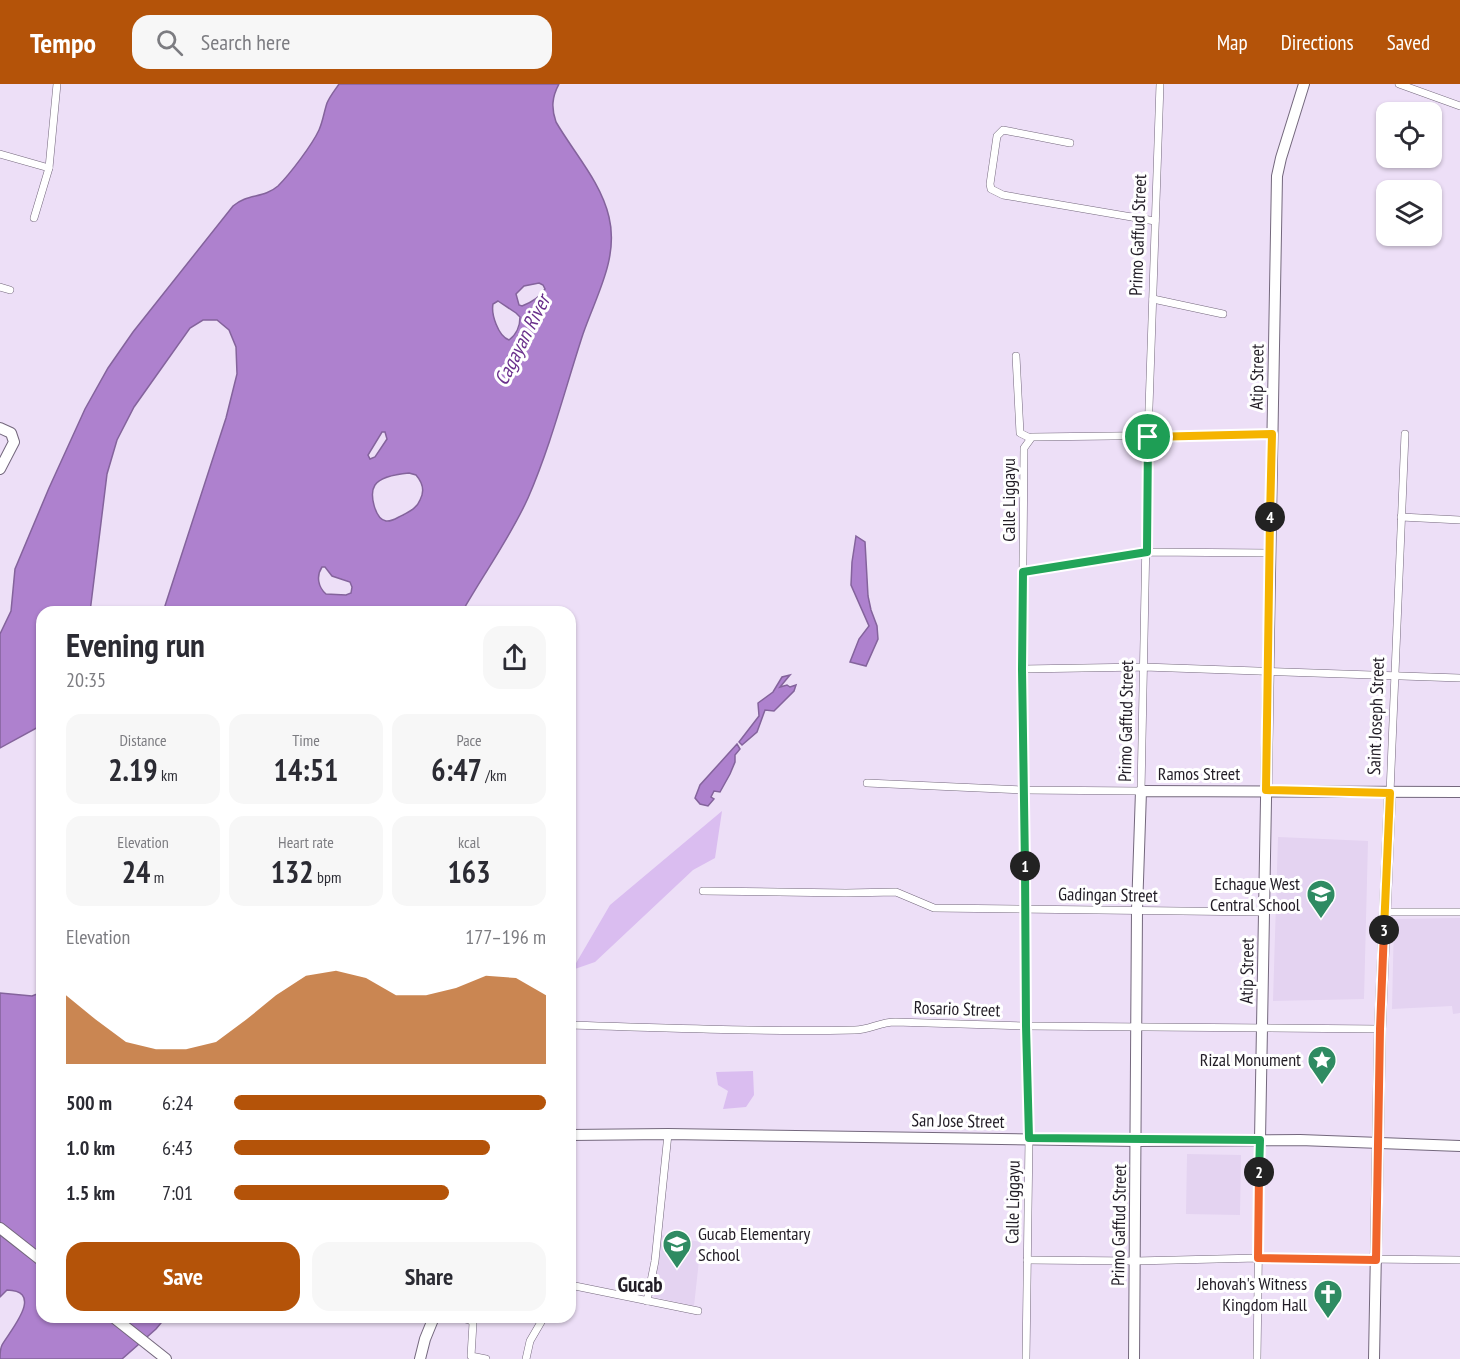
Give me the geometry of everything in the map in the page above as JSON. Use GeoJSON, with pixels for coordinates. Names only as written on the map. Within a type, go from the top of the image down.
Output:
{"type":"FeatureCollection","features":[{"type":"Feature","properties":{"kind":"main road","name":"Atip Street"},"geometry":{"type":"LineString","coordinates":[[1260,1140],[1278,176],[1281,158],[1304,84]]}},
{"type":"Feature","properties":{"kind":"main road"},"geometry":{"type":"LineString","coordinates":[[0,428],[14,437],[12,448],[0,469]]}},
{"type":"Feature","properties":{"kind":"main road","name":"Ramos Street"},"geometry":{"type":"LineString","coordinates":[[1141,791],[1460,792]]}},
{"type":"Feature","properties":{"kind":"main road","name":"Primo Gaffud Street"},"geometry":{"type":"LineString","coordinates":[[1134,1359],[1137,910],[1141,791]]}},
{"type":"Feature","properties":{"kind":"main road","name":"Saint Joseph Street"},"geometry":{"type":"LineString","coordinates":[[1374,1359],[1380,1029],[1390,793]]}},
{"type":"Feature","properties":{"kind":"main road","name":"San Jose Street"},"geometry":{"type":"LineString","coordinates":[[576,1134],[1318,1140],[1460,1146]]}},
{"type":"Feature","properties":{"kind":"main road"},"geometry":{"type":"LineString","coordinates":[[0,1228],[36,1256]]}},
{"type":"Feature","properties":{"kind":"main road"},"geometry":{"type":"LineString","coordinates":[[120,1323],[163,1357]]}},
{"type":"Feature","properties":{"kind":"main road"},"geometry":{"type":"LineString","coordinates":[[420,1359],[432,1323]]}},
{"type":"Feature","properties":{"kind":"street"},"geometry":{"type":"LineString","coordinates":[[34,218],[49,168],[57,84]]}},
{"type":"Feature","properties":{"kind":"street","name":"Primo Gaffud Street"},"geometry":{"type":"LineString","coordinates":[[1141,791],[1148,437],[1160,84]]}},
{"type":"Feature","properties":{"kind":"street"},"geometry":{"type":"LineString","coordinates":[[1399,84],[1460,106]]}},
{"type":"Feature","properties":{"kind":"street"},"geometry":{"type":"LineString","coordinates":[[1070,143],[1003,129],[997,136],[991,189],[1003,195],[1155,221]]}},
{"type":"Feature","properties":{"kind":"street"},"geometry":{"type":"LineString","coordinates":[[0,154],[49,168]]}},
{"type":"Feature","properties":{"kind":"street"},"geometry":{"type":"LineString","coordinates":[[0,287],[10,290]]}},
{"type":"Feature","properties":{"kind":"street"},"geometry":{"type":"LineString","coordinates":[[1153,299],[1223,314]]}},
{"type":"Feature","properties":{"kind":"street"},"geometry":{"type":"LineString","coordinates":[[1016,356],[1020,433],[1031,438],[1272,434]]}},
{"type":"Feature","properties":{"kind":"street","name":"Saint Joseph Street"},"geometry":{"type":"LineString","coordinates":[[1390,793],[1405,434]]}},
{"type":"Feature","properties":{"kind":"street","name":"Calle Liggayu"},"geometry":{"type":"LineString","coordinates":[[1026,1359],[1029,1138],[1022,669],[1024,448],[1031,438]]}},
{"type":"Feature","properties":{"kind":"street"},"geometry":{"type":"LineString","coordinates":[[1401,517],[1460,520]]}},
{"type":"Feature","properties":{"kind":"street"},"geometry":{"type":"LineString","coordinates":[[1023,572],[1147,552],[1270,553]]}},
{"type":"Feature","properties":{"kind":"street"},"geometry":{"type":"LineString","coordinates":[[1022,669],[1144,667],[1460,678]]}},
{"type":"Feature","properties":{"kind":"street","name":"Ramos Street"},"geometry":{"type":"LineString","coordinates":[[867,783],[1023,790],[1141,791]]}},
{"type":"Feature","properties":{"kind":"street","name":"Gadingan Street"},"geometry":{"type":"LineString","coordinates":[[703,891],[896,892],[934,908],[1264,912]]}},
{"type":"Feature","properties":{"kind":"street"},"geometry":{"type":"LineString","coordinates":[[1385,912],[1460,912]]}},
{"type":"Feature","properties":{"kind":"street","name":"Rosario Street"},"geometry":{"type":"LineString","coordinates":[[576,1025],[679,1029],[852,1030],[885,1022],[1026,1026],[1380,1029]]}},
{"type":"Feature","properties":{"kind":"street"},"geometry":{"type":"LineString","coordinates":[[647,1301],[655,1261],[668,1134]]}},
{"type":"Feature","properties":{"kind":"street","name":"Atip Street"},"geometry":{"type":"LineString","coordinates":[[1257,1359],[1260,1140]]}},
{"type":"Feature","properties":{"kind":"street"},"geometry":{"type":"LineString","coordinates":[[1027,1260],[1135,1261],[1258,1258],[1460,1260]]}},
{"type":"Feature","properties":{"kind":"street"},"geometry":{"type":"LineString","coordinates":[[576,1286],[698,1311]]}},
{"type":"Feature","properties":{"kind":"street"},"geometry":{"type":"LineString","coordinates":[[473,1323],[471,1356],[486,1359]]}},
{"type":"Feature","properties":{"kind":"street"},"geometry":{"type":"LineString","coordinates":[[526,1359],[530,1341],[540,1323]]}},
{"type":"Feature","properties":{"kind":"shaded area"},"geometry":{"type":"Polygon","coordinates":[[[722,811],[715,858],[693,870],[595,962],[576,969],[576,963],[610,905],[722,811]]]}},
{"type":"Feature","properties":{"kind":"shaded area","name":"Echague West Central School"},"geometry":{"type":"Polygon","coordinates":[[[1278,837],[1368,841],[1364,999],[1273,1001],[1278,837]]]}},
{"type":"Feature","properties":{"kind":"shaded area"},"geometry":{"type":"Polygon","coordinates":[[[1460,918],[1460,1013],[1453,1014],[1452,1006],[1392,1009],[1394,919],[1460,918]]]}},
{"type":"Feature","properties":{"kind":"shaded area"},"geometry":{"type":"Polygon","coordinates":[[[753,1071],[754,1095],[746,1107],[723,1109],[728,1091],[718,1085],[716,1072],[753,1071]]]}},
{"type":"Feature","properties":{"kind":"shaded area"},"geometry":{"type":"Polygon","coordinates":[[[1187,1154],[1241,1155],[1240,1215],[1186,1214],[1187,1154]]]}},
{"type":"Feature","properties":{"kind":"shaded area","name":"Gucab Elementary School"},"geometry":{"type":"Polygon","coordinates":[[[661,1235],[701,1242],[694,1306],[654,1297],[661,1235]]]}},
{"type":"Feature","properties":{"kind":"water","name":"Cagayan River"},"geometry":{"type":"Polygon","coordinates":[[[339,84],[559,84],[553,103],[556,122],[600,192],[609,217],[611,247],[605,277],[583,334],[551,437],[521,513],[466,606],[165,606],[226,418],[237,374],[236,347],[229,330],[217,320],[203,320],[190,328],[134,407],[117,440],[107,474],[91,606],[36,606],[36,728],[0,748],[0,634],[11,611],[15,569],[85,409],[108,368],[133,332],[233,206],[244,199],[272,190],[294,167],[316,136],[331,95],[339,84]],[[539,283],[524,286],[516,294],[519,305],[522,306],[540,295],[545,289],[539,283]],[[498,301],[493,304],[496,324],[505,338],[509,340],[517,330],[520,317],[498,301]],[[382,432],[368,455],[370,459],[375,457],[387,439],[385,432],[382,432]],[[409,473],[381,479],[375,485],[373,500],[376,511],[382,519],[393,520],[411,511],[422,497],[420,481],[416,475],[409,473]],[[322,567],[319,574],[320,585],[326,594],[351,593],[350,582],[332,576],[325,567],[322,567]]]}},
{"type":"Feature","properties":{"kind":"water"},"geometry":{"type":"Polygon","coordinates":[[[856,536],[865,542],[868,596],[877,626],[878,639],[866,666],[850,662],[859,639],[869,626],[851,585],[856,536]]]}},
{"type":"Feature","properties":{"kind":"water"},"geometry":{"type":"Polygon","coordinates":[[[790,675],[780,687],[796,685],[794,691],[774,711],[765,710],[757,732],[742,745],[739,742],[759,716],[758,703],[773,692],[782,677],[790,675]]]}},
{"type":"Feature","properties":{"kind":"water"},"geometry":{"type":"Polygon","coordinates":[[[737,744],[740,749],[735,755],[735,762],[720,792],[714,791],[711,797],[714,799],[708,806],[700,804],[695,798],[700,785],[737,744]]]}},
{"type":"Feature","properties":{"kind":"water"},"geometry":{"type":"Polygon","coordinates":[[[0,993],[36,994],[36,1323],[161,1323],[122,1359],[0,1359],[2,1345],[22,1313],[24,1297],[18,1292],[7,1290],[0,1297],[0,993]]]}},
{"type":"Feature","properties":{"kind":"place","name":"Echague West Central School"},"geometry":{"type":"Point","coordinates":[1321,920]}},
{"type":"Feature","properties":{"kind":"place","name":"Rizal Monument"},"geometry":{"type":"Point","coordinates":[1322,1086]}},
{"type":"Feature","properties":{"kind":"place","name":"Gucab Elementary School"},"geometry":{"type":"Point","coordinates":[677,1270]}},
{"type":"Feature","properties":{"kind":"place","name":"Jehovah's Witness Kingdom Hall"},"geometry":{"type":"Point","coordinates":[1328,1320]}},
{"type":"Feature","properties":{"kind":"district","name":"Gucab"},"geometry":{"type":"Point","coordinates":[640,1285]}},
{"type":"Feature","properties":{"kind":"route"},"geometry":{"type":"LineString","coordinates":[[1272,434],[1266,790],[1390,793],[1380,1029],[1376,1260],[1258,1258],[1260,1140],[1029,1138],[1023,790],[1023,572],[1147,552],[1148,437],[1272,434]]}}]}
